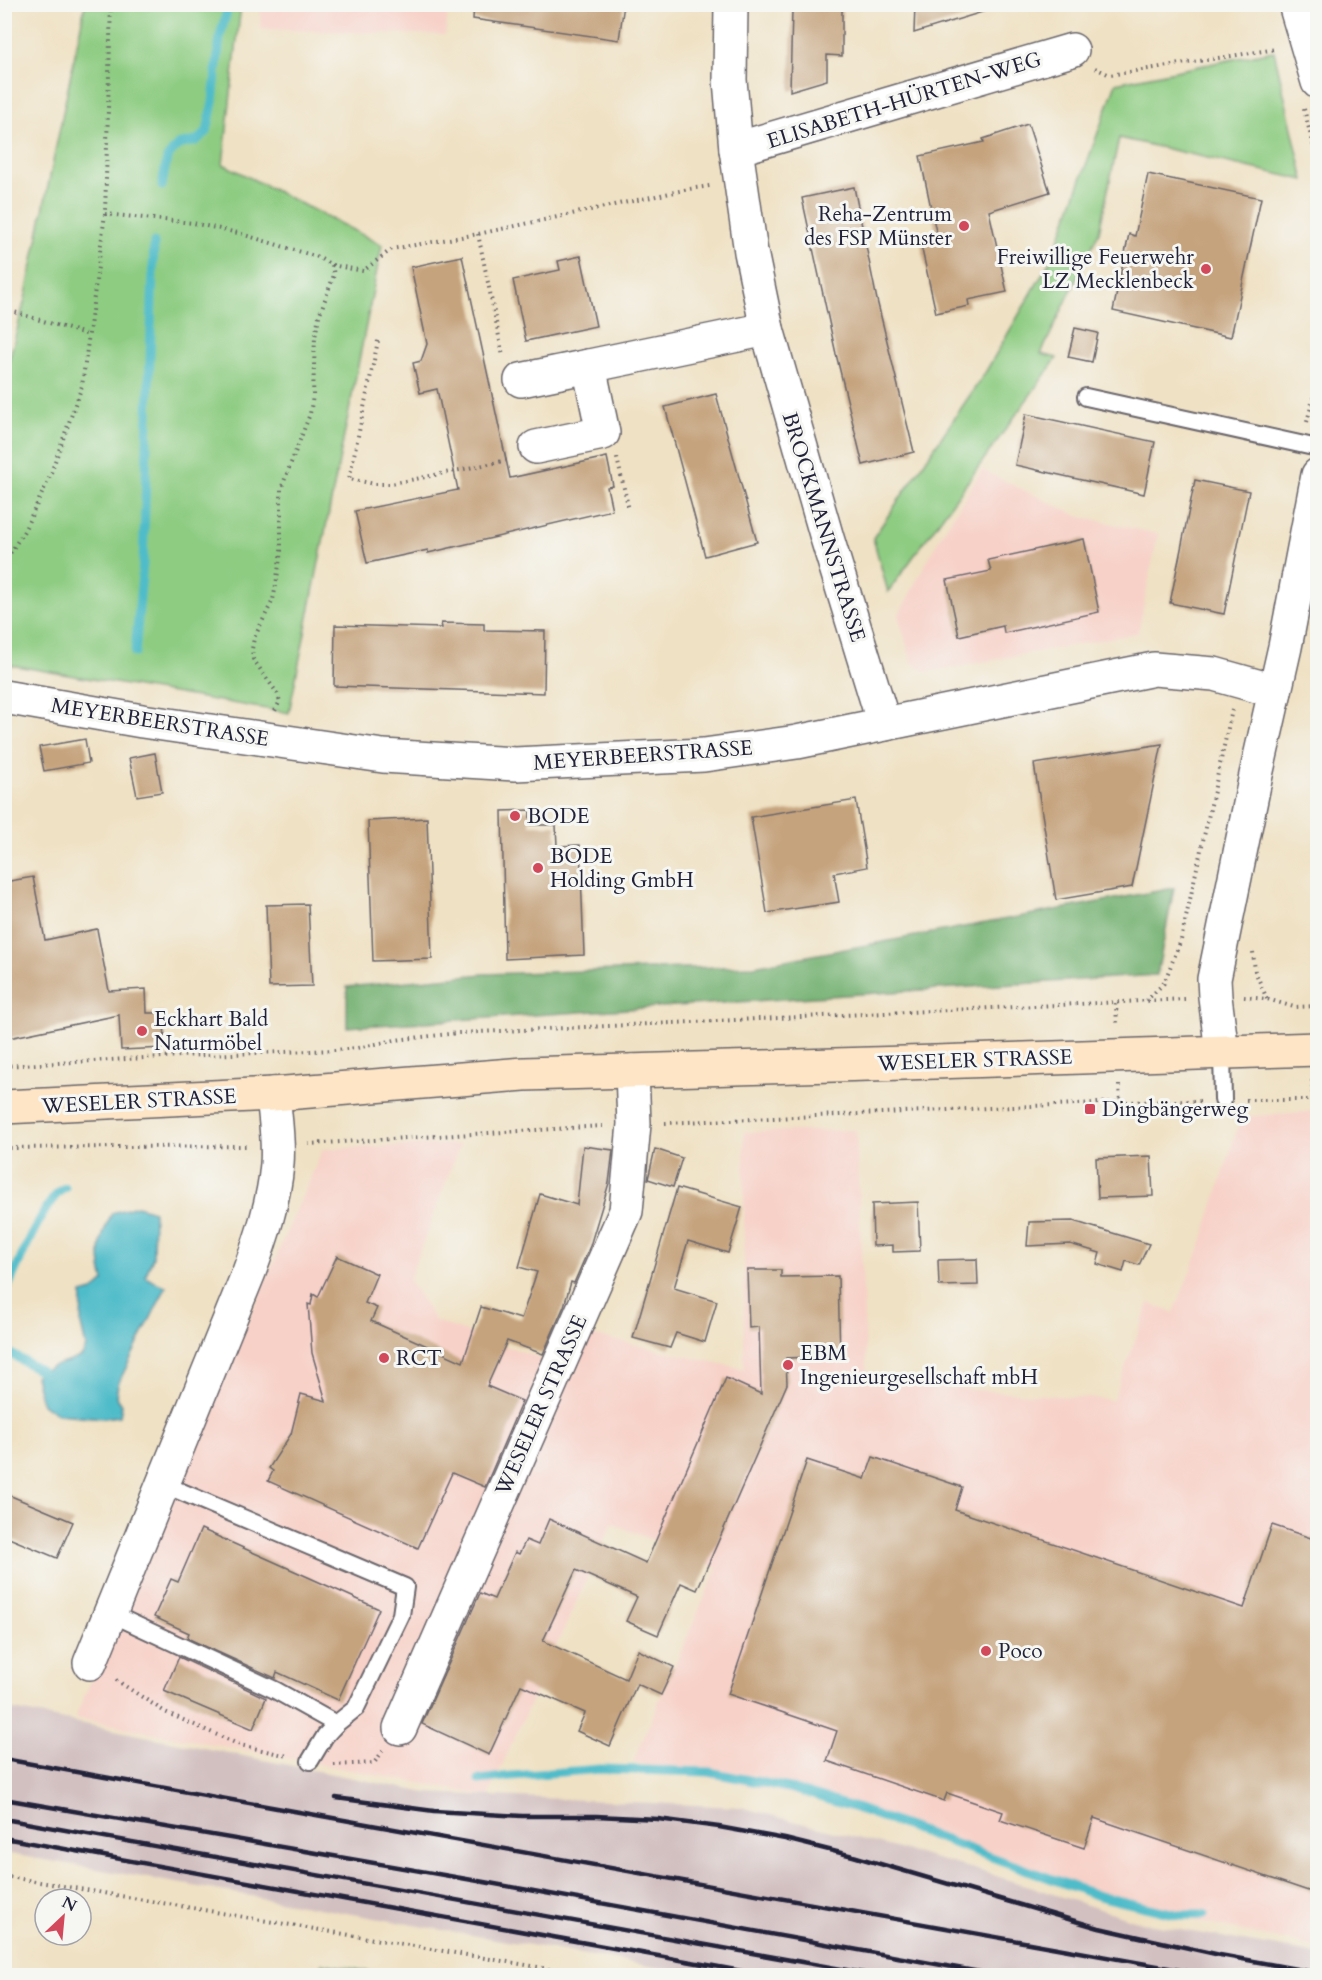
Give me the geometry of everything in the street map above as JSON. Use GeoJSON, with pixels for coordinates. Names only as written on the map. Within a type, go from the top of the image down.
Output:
{"type":"FeatureCollection","features":[{"type":"Feature","properties":{"kind":"main road","name":"WESELER STRASSE"},"geometry":{"type":"LineString","coordinates":[[4,1107],[273,1094],[503,1076],[1317,1049]]}},
{"type":"Feature","properties":{"kind":"street","name":"BROCKMANNSTRASSE"},"geometry":{"type":"LineString","coordinates":[[731,4],[730,80],[736,149],[751,252],[767,329],[827,538],[884,724]]}},
{"type":"Feature","properties":{"kind":"street"},"geometry":{"type":"LineString","coordinates":[[1295,4],[1317,82]]}},
{"type":"Feature","properties":{"kind":"street","name":"ELISABETH-HÜRTEN-WEG"},"geometry":{"type":"LineString","coordinates":[[736,149],[1072,50]]}},
{"type":"Feature","properties":{"kind":"street"},"geometry":{"type":"LineString","coordinates":[[521,380],[767,329]]}},
{"type":"Feature","properties":{"kind":"street"},"geometry":{"type":"LineString","coordinates":[[536,447],[603,433],[589,366]]}},
{"type":"Feature","properties":{"kind":"street"},"geometry":{"type":"LineString","coordinates":[[1222,1052],[1214,979],[1275,691],[1317,475]]}},
{"type":"Feature","properties":{"kind":"street","name":"MEYERBEERSTRASSE"},"geometry":{"type":"LineString","coordinates":[[4,697],[142,721],[372,755],[515,764],[704,755],[797,742],[1154,669],[1214,674],[1275,691]]}},
{"type":"Feature","properties":{"kind":"street","name":"WESELER STRASSE"},"geometry":{"type":"LineString","coordinates":[[400,1728],[626,1211],[634,1124],[632,1071]]}},
{"type":"Feature","properties":{"kind":"street"},"geometry":{"type":"LineString","coordinates":[[90,1663],[261,1238],[274,1188],[278,1146],[273,1094]]}},
{"type":"Feature","properties":{"kind":"lane"},"geometry":{"type":"LineString","coordinates":[[1086,398],[1317,448]]}},
{"type":"Feature","properties":{"kind":"lane"},"geometry":{"type":"LineString","coordinates":[[1222,1052],[1223,1100]]}},
{"type":"Feature","properties":{"kind":"lane"},"geometry":{"type":"LineString","coordinates":[[163,1484],[405,1587],[401,1615],[356,1708],[325,1736],[310,1761]]}},
{"type":"Feature","properties":{"kind":"lane"},"geometry":{"type":"LineString","coordinates":[[110,1613],[275,1690],[336,1724]]}},
{"type":"Feature","properties":{"kind":"path"},"geometry":{"type":"LineString","coordinates":[[4,563],[24,531],[48,481],[82,386],[105,214],[111,4]]}},
{"type":"Feature","properties":{"kind":"path"},"geometry":{"type":"LineString","coordinates":[[1072,50],[1100,72],[1110,75],[1306,42]]}},
{"type":"Feature","properties":{"kind":"path"},"geometry":{"type":"LineString","coordinates":[[105,214],[193,223],[237,232],[318,257],[332,265],[363,271],[392,249],[478,234],[689,189],[740,183]]}},
{"type":"Feature","properties":{"kind":"path"},"geometry":{"type":"LineString","coordinates":[[478,234],[503,357],[510,376],[521,380]]}},
{"type":"Feature","properties":{"kind":"path"},"geometry":{"type":"LineString","coordinates":[[271,719],[280,702],[277,693],[253,659],[252,650],[254,638],[273,600],[280,551],[281,489],[310,414],[313,396],[315,337],[319,316],[334,275],[332,265]]}},
{"type":"Feature","properties":{"kind":"path"},"geometry":{"type":"LineString","coordinates":[[4,309],[90,335]]}},
{"type":"Feature","properties":{"kind":"path"},"geometry":{"type":"LineString","coordinates":[[378,341],[349,479],[375,484],[391,484],[509,459],[536,447]]}},
{"type":"Feature","properties":{"kind":"path"},"geometry":{"type":"LineString","coordinates":[[603,433],[614,443],[628,510]]}},
{"type":"Feature","properties":{"kind":"path"},"geometry":{"type":"LineString","coordinates":[[4,1066],[346,1049],[394,1040],[458,1033],[1215,997]]}},
{"type":"Feature","properties":{"kind":"path"},"geometry":{"type":"LineString","coordinates":[[1267,999],[1294,1007],[1317,1006]]}},
{"type":"Feature","properties":{"kind":"path"},"geometry":{"type":"LineString","coordinates":[[4,1148],[278,1146],[634,1124],[1120,1102],[1317,1100]]}},
{"type":"Feature","properties":{"kind":"path"},"geometry":{"type":"LineString","coordinates":[[90,1663],[165,1712],[240,1745],[310,1761],[339,1767],[374,1763],[400,1728]]}},
{"type":"Feature","properties":{"kind":"path"},"geometry":{"type":"LineString","coordinates":[[4,1876],[590,1976]]}},
{"type":"Feature","properties":{"kind":"shaded area"},"geometry":{"type":"Polygon","coordinates":[[[261,4],[449,5],[445,35],[260,29],[261,4]]]}},
{"type":"Feature","properties":{"kind":"shaded area"},"geometry":{"type":"Polygon","coordinates":[[[982,470],[1078,516],[1158,534],[1138,633],[928,672],[912,662],[898,616],[939,539],[982,470]]]}},
{"type":"Feature","properties":{"kind":"shaded area"},"geometry":{"type":"Polygon","coordinates":[[[1317,1111],[1317,1947],[1149,1911],[810,1798],[633,1762],[717,1568],[612,1523],[488,1796],[75,1718],[323,1149],[460,1144],[409,1280],[435,1321],[554,1363],[569,1330],[744,1369],[744,1132],[856,1130],[867,1382],[1113,1400],[1149,1303],[1174,1313],[1202,1242],[1241,1117],[1317,1111]]]}},
{"type":"Feature","properties":{"kind":"shaded area"},"geometry":{"type":"Polygon","coordinates":[[[5,1708],[427,1793],[740,1807],[974,1869],[1147,1924],[1317,1954],[1317,1975],[700,1975],[5,1853],[5,1708]]]}},
{"type":"Feature","properties":{"kind":"green space"},"geometry":{"type":"Polygon","coordinates":[[[85,5],[241,5],[223,164],[382,245],[289,713],[5,664],[5,376],[25,299],[85,5]]]}},
{"type":"Feature","properties":{"kind":"green space"},"geometry":{"type":"Polygon","coordinates":[[[1274,51],[1304,180],[1119,138],[1099,232],[1041,354],[1057,358],[888,592],[873,538],[985,373],[1053,256],[1116,83],[1274,51]]]}},
{"type":"Feature","properties":{"kind":"green space"},"geometry":{"type":"Polygon","coordinates":[[[1174,888],[1157,975],[347,1027],[347,987],[483,974],[754,966],[1174,888]]]}},
{"type":"Feature","properties":{"kind":"green space"},"geometry":{"type":"Polygon","coordinates":[[[322,1963],[388,1975],[315,1975],[322,1963]]]}},
{"type":"Feature","properties":{"kind":"water"},"geometry":{"type":"Polygon","coordinates":[[[137,1206],[154,1211],[153,1257],[145,1277],[166,1287],[118,1384],[116,1396],[122,1405],[120,1416],[103,1418],[58,1414],[42,1404],[35,1376],[82,1356],[86,1347],[81,1325],[82,1294],[93,1291],[104,1281],[100,1262],[100,1246],[104,1230],[112,1213],[137,1206]]]}},
{"type":"Feature","properties":{"kind":"building"},"geometry":{"type":"Polygon","coordinates":[[[474,4],[624,4],[619,40],[473,19],[474,4]]]}},
{"type":"Feature","properties":{"kind":"building"},"geometry":{"type":"Polygon","coordinates":[[[795,4],[842,4],[842,56],[827,55],[827,80],[790,91],[792,10],[795,10],[795,4]]]}},
{"type":"Feature","properties":{"kind":"building"},"geometry":{"type":"Polygon","coordinates":[[[915,4],[988,4],[989,10],[914,33],[915,4]]]}},
{"type":"Feature","properties":{"kind":"building","name":"Reha-Zentrum des FSP Münster"},"geometry":{"type":"Polygon","coordinates":[[[1028,124],[1050,192],[989,211],[1007,292],[968,300],[969,306],[936,313],[921,245],[938,241],[920,156],[984,142],[983,139],[1028,124]]]}},
{"type":"Feature","properties":{"kind":"building"},"geometry":{"type":"Polygon","coordinates":[[[1148,174],[1261,198],[1231,337],[1113,311],[1129,234],[1135,236],[1148,174]]]}},
{"type":"Feature","properties":{"kind":"building"},"geometry":{"type":"Polygon","coordinates":[[[854,187],[877,300],[914,452],[863,465],[802,198],[854,187]]]}},
{"type":"Feature","properties":{"kind":"building"},"geometry":{"type":"Polygon","coordinates":[[[462,256],[510,478],[607,457],[613,486],[607,487],[612,510],[428,553],[428,550],[367,563],[355,511],[458,490],[437,389],[420,393],[413,363],[421,361],[427,344],[411,267],[462,256]]]}},
{"type":"Feature","properties":{"kind":"building"},"geometry":{"type":"Polygon","coordinates":[[[581,256],[596,326],[526,341],[513,280],[560,270],[558,261],[581,256]]]}},
{"type":"Feature","properties":{"kind":"building"},"geometry":{"type":"Polygon","coordinates":[[[1075,328],[1098,333],[1092,362],[1068,357],[1075,328]]]}},
{"type":"Feature","properties":{"kind":"building"},"geometry":{"type":"Polygon","coordinates":[[[716,394],[757,542],[705,556],[665,407],[716,394]]]}},
{"type":"Feature","properties":{"kind":"building"},"geometry":{"type":"Polygon","coordinates":[[[1026,414],[1155,442],[1144,494],[1015,465],[1026,414]]]}},
{"type":"Feature","properties":{"kind":"building"},"geometry":{"type":"Polygon","coordinates":[[[1195,480],[1249,491],[1224,614],[1170,603],[1195,480]]]}},
{"type":"Feature","properties":{"kind":"building"},"geometry":{"type":"Polygon","coordinates":[[[1084,539],[1099,612],[1004,633],[1003,626],[959,636],[947,580],[991,571],[988,560],[1084,539]]]}},
{"type":"Feature","properties":{"kind":"building"},"geometry":{"type":"Polygon","coordinates":[[[441,623],[484,624],[484,630],[545,631],[544,693],[334,686],[335,625],[442,628],[441,623]]]}},
{"type":"Feature","properties":{"kind":"building"},"geometry":{"type":"Polygon","coordinates":[[[85,739],[89,763],[44,771],[39,747],[85,739]]]}},
{"type":"Feature","properties":{"kind":"building"},"geometry":{"type":"Polygon","coordinates":[[[1162,744],[1132,887],[1056,900],[1034,764],[1162,744]]]}},
{"type":"Feature","properties":{"kind":"building"},"geometry":{"type":"Polygon","coordinates":[[[155,753],[162,792],[137,796],[129,758],[155,753]]]}},
{"type":"Feature","properties":{"kind":"building"},"geometry":{"type":"Polygon","coordinates":[[[856,800],[867,867],[834,873],[839,902],[767,913],[751,817],[856,800]]]}},
{"type":"Feature","properties":{"kind":"building"},"geometry":{"type":"Polygon","coordinates":[[[530,810],[530,825],[556,825],[557,846],[580,845],[584,955],[505,959],[502,811],[530,810]]]}},
{"type":"Feature","properties":{"kind":"building"},"geometry":{"type":"Polygon","coordinates":[[[427,818],[432,959],[373,961],[368,821],[427,818]]]}},
{"type":"Feature","properties":{"kind":"building"},"geometry":{"type":"Polygon","coordinates":[[[33,877],[45,940],[97,929],[109,991],[146,989],[147,1013],[164,1013],[165,1048],[121,1050],[119,1015],[4,1039],[4,882],[33,877]]]}},
{"type":"Feature","properties":{"kind":"building"},"geometry":{"type":"Polygon","coordinates":[[[308,904],[312,986],[269,987],[266,905],[308,904]]]}},
{"type":"Feature","properties":{"kind":"building"},"geometry":{"type":"Polygon","coordinates":[[[583,1146],[613,1150],[609,1183],[590,1246],[574,1283],[571,1282],[564,1306],[543,1354],[507,1341],[487,1386],[522,1401],[485,1487],[452,1473],[418,1548],[268,1481],[273,1471],[269,1468],[291,1434],[301,1394],[326,1401],[312,1353],[308,1304],[311,1305],[313,1294],[318,1297],[337,1256],[377,1274],[365,1303],[377,1308],[371,1321],[463,1362],[481,1307],[521,1319],[537,1272],[519,1267],[540,1194],[577,1205],[583,1146]]]}},
{"type":"Feature","properties":{"kind":"building"},"geometry":{"type":"Polygon","coordinates":[[[655,1149],[682,1158],[673,1187],[648,1179],[655,1149]]]}},
{"type":"Feature","properties":{"kind":"building"},"geometry":{"type":"Polygon","coordinates":[[[1151,1156],[1153,1196],[1098,1198],[1096,1158],[1151,1156]]]}},
{"type":"Feature","properties":{"kind":"building"},"geometry":{"type":"Polygon","coordinates":[[[677,1188],[742,1207],[728,1253],[688,1241],[674,1288],[717,1301],[705,1342],[676,1333],[670,1348],[633,1338],[677,1188]]]}},
{"type":"Feature","properties":{"kind":"building"},"geometry":{"type":"Polygon","coordinates":[[[918,1202],[920,1251],[893,1252],[893,1245],[873,1246],[872,1204],[918,1202]]]}},
{"type":"Feature","properties":{"kind":"building"},"geometry":{"type":"Polygon","coordinates":[[[1073,1221],[1149,1244],[1139,1265],[1126,1261],[1123,1272],[1097,1264],[1100,1253],[1070,1244],[1027,1246],[1029,1222],[1073,1221]]]}},
{"type":"Feature","properties":{"kind":"building"},"geometry":{"type":"Polygon","coordinates":[[[977,1259],[978,1285],[939,1286],[938,1260],[977,1259]]]}},
{"type":"Feature","properties":{"kind":"building"},"geometry":{"type":"Polygon","coordinates":[[[747,1270],[781,1270],[781,1277],[838,1276],[840,1356],[786,1358],[787,1384],[697,1590],[681,1583],[658,1635],[626,1621],[637,1597],[576,1570],[543,1641],[626,1679],[638,1650],[674,1667],[661,1695],[637,1684],[610,1746],[577,1731],[585,1713],[521,1685],[489,1755],[422,1724],[480,1593],[494,1599],[515,1552],[519,1554],[526,1540],[538,1545],[549,1519],[646,1563],[726,1378],[761,1394],[759,1327],[749,1328],[747,1270]]]}},
{"type":"Feature","properties":{"kind":"building","name":"Poco"},"geometry":{"type":"Polygon","coordinates":[[[873,1457],[962,1487],[955,1510],[1244,1608],[1272,1525],[1317,1540],[1317,1894],[1094,1818],[1084,1848],[1000,1820],[1003,1812],[947,1793],[944,1801],[827,1761],[837,1731],[728,1694],[807,1460],[865,1479],[873,1457]]]}},
{"type":"Feature","properties":{"kind":"building"},"geometry":{"type":"Polygon","coordinates":[[[4,1493],[73,1522],[57,1558],[4,1536],[4,1493]]]}},
{"type":"Feature","properties":{"kind":"building"},"geometry":{"type":"Polygon","coordinates":[[[201,1529],[379,1609],[338,1700],[277,1672],[275,1678],[187,1638],[189,1633],[154,1617],[171,1579],[178,1582],[201,1529]]]}},
{"type":"Feature","properties":{"kind":"building"},"geometry":{"type":"Polygon","coordinates":[[[179,1657],[266,1698],[253,1729],[164,1691],[179,1657]]]}},
{"type":"Feature","properties":{"kind":"waterway"},"geometry":{"type":"LineString","coordinates":[[162,186],[167,158],[178,145],[196,141],[207,132],[213,102],[220,36],[229,4]]}},
{"type":"Feature","properties":{"kind":"waterway"},"geometry":{"type":"LineString","coordinates":[[135,653],[143,563],[154,242]]}},
{"type":"Feature","properties":{"kind":"waterway"},"geometry":{"type":"LineString","coordinates":[[4,1295],[40,1220],[57,1194],[65,1188]]}},
{"type":"Feature","properties":{"kind":"waterway"},"geometry":{"type":"LineString","coordinates":[[4,1350],[41,1371]]}},
{"type":"Feature","properties":{"kind":"waterway"},"geometry":{"type":"LineString","coordinates":[[479,1780],[601,1769],[709,1772],[789,1788],[856,1808],[1099,1896],[1179,1915],[1204,1915]]}},
{"type":"Feature","properties":{"kind":"railway"},"geometry":{"type":"LineString","coordinates":[[4,1759],[1213,1976]]}},
{"type":"Feature","properties":{"kind":"railway"},"geometry":{"type":"LineString","coordinates":[[336,1798],[434,1811],[522,1816],[658,1819],[719,1827],[785,1839],[853,1856],[1099,1928],[1220,1955],[1318,1973]]}},
{"type":"Feature","properties":{"kind":"railway"},"geometry":{"type":"LineString","coordinates":[[4,1799],[484,1882],[1002,1976]]}},
{"type":"Feature","properties":{"kind":"railway"},"geometry":{"type":"LineString","coordinates":[[4,1819],[880,1976]]}},
{"type":"Feature","properties":{"kind":"railway"},"geometry":{"type":"LineString","coordinates":[[4,1838],[769,1976]]}},
{"type":"Feature","properties":{"kind":"place","name":"Reha-Zentrum des FSP Münster"},"geometry":{"type":"Point","coordinates":[964,226]}},
{"type":"Feature","properties":{"kind":"place","name":"Freiwillige Feuerwehr LZ Mecklenbeck"},"geometry":{"type":"Point","coordinates":[1206,269]}},
{"type":"Feature","properties":{"kind":"place","name":"BODE"},"geometry":{"type":"Point","coordinates":[515,816]}},
{"type":"Feature","properties":{"kind":"place","name":"BODE Holding GmbH"},"geometry":{"type":"Point","coordinates":[538,868]}},
{"type":"Feature","properties":{"kind":"place","name":"Eckhart Bald Naturmöbel"},"geometry":{"type":"Point","coordinates":[142,1031]}},
{"type":"Feature","properties":{"kind":"place","name":"Dingbängerweg"},"geometry":{"type":"Point","coordinates":[1090,1109]}},
{"type":"Feature","properties":{"kind":"place","name":"RCT"},"geometry":{"type":"Point","coordinates":[384,1358]}},
{"type":"Feature","properties":{"kind":"place","name":"EBM Ingenieurgesellschaft mbH"},"geometry":{"type":"Point","coordinates":[788,1365]}},
{"type":"Feature","properties":{"kind":"place","name":"Poco"},"geometry":{"type":"Point","coordinates":[986,1651]}}]}
